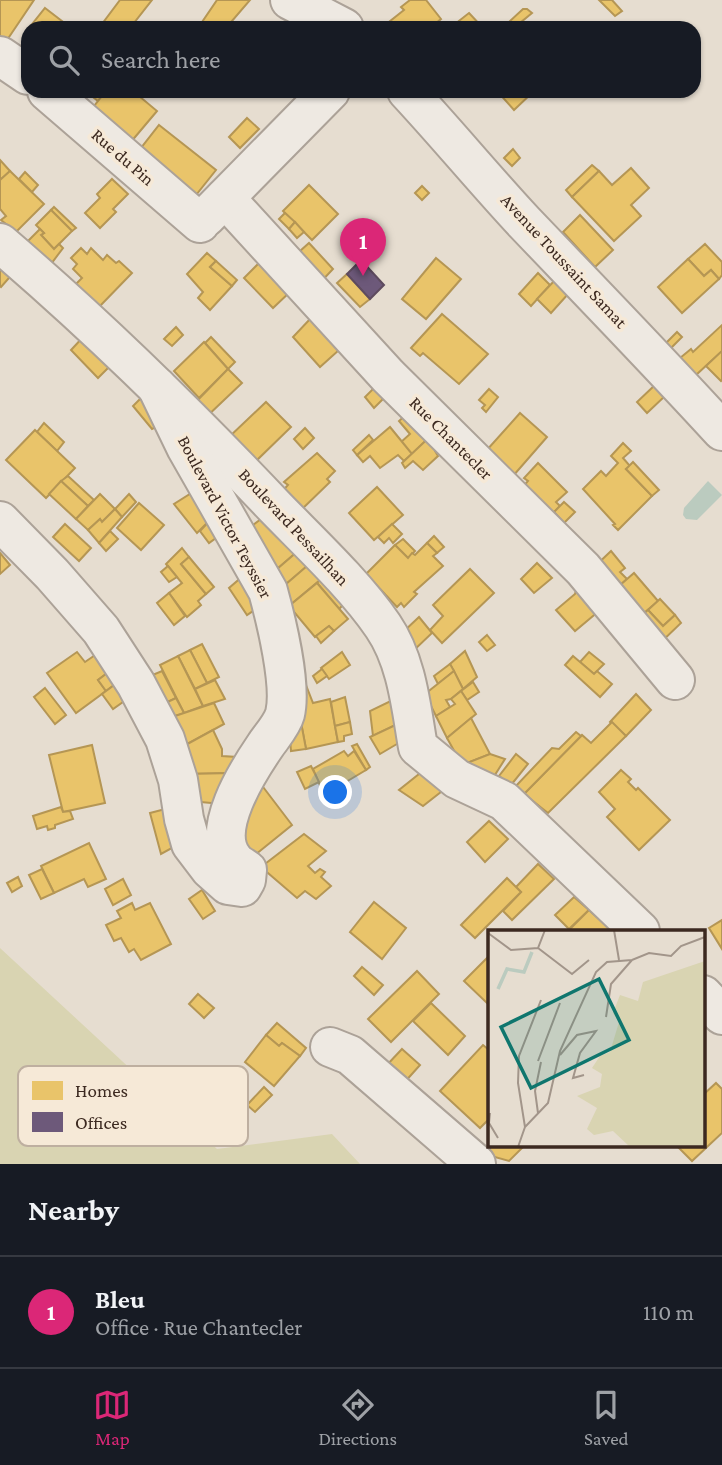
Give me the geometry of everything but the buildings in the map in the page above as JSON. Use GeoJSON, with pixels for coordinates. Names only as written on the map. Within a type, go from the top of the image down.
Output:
{"type":"FeatureCollection","features":[{"type":"Feature","properties":{"kind":"street"},"geometry":{"type":"LineString","coordinates":[[290,0],[330,21]]}},
{"type":"Feature","properties":{"kind":"street"},"geometry":{"type":"LineString","coordinates":[[0,56],[21,70]]}},
{"type":"Feature","properties":{"kind":"street","name":"Rue du Pin"},"geometry":{"type":"LineString","coordinates":[[56,98],[206,216]]}},
{"type":"Feature","properties":{"kind":"street"},"geometry":{"type":"LineString","coordinates":[[206,216],[323,98]]}},
{"type":"Feature","properties":{"kind":"street","name":"Avenue Toussaint Samat"},"geometry":{"type":"LineString","coordinates":[[414,98],[523,220],[722,431]]}},
{"type":"Feature","properties":{"kind":"street","name":"Rue Chantecler"},"geometry":{"type":"LineString","coordinates":[[206,216],[388,376],[583,569],[675,680]]}},
{"type":"Feature","properties":{"kind":"street","name":"Boulevard Pessailhan"},"geometry":{"type":"LineString","coordinates":[[0,243],[98,329],[157,387],[219,448],[360,597],[384,627],[404,673],[418,747],[457,779],[504,801],[639,930]]}},
{"type":"Feature","properties":{"kind":"street","name":"Boulevard Victor Teyssier"},"geometry":{"type":"LineString","coordinates":[[0,521],[52,574],[101,630],[136,684],[165,739],[178,780],[191,844],[210,869],[228,885],[242,887],[247,870],[233,859],[226,841],[229,813],[251,767],[285,715],[286,687],[275,615],[268,591],[186,447],[157,387]]}},
{"type":"Feature","properties":{"kind":"street"},"geometry":{"type":"LineString","coordinates":[[704,996],[722,1015]]}},
{"type":"Feature","properties":{"kind":"street"},"geometry":{"type":"LineString","coordinates":[[330,1047],[350,1055],[476,1164]]}},
{"type":"Feature","properties":{"kind":"shaded area"},"geometry":{"type":"Polygon","coordinates":[[[708,481],[722,495],[697,520],[686,519],[683,515],[684,508],[708,481]]]}},
{"type":"Feature","properties":{"kind":"shaded area"},"geometry":{"type":"Polygon","coordinates":[[[0,948],[127,1066],[18,1066],[18,1146],[214,1146],[217,1149],[332,1134],[360,1164],[0,1164],[0,948]]]}},
{"type":"Feature","properties":{"kind":"place","name":"Bleu"},"geometry":{"type":"Point","coordinates":[363,276]}}]}
